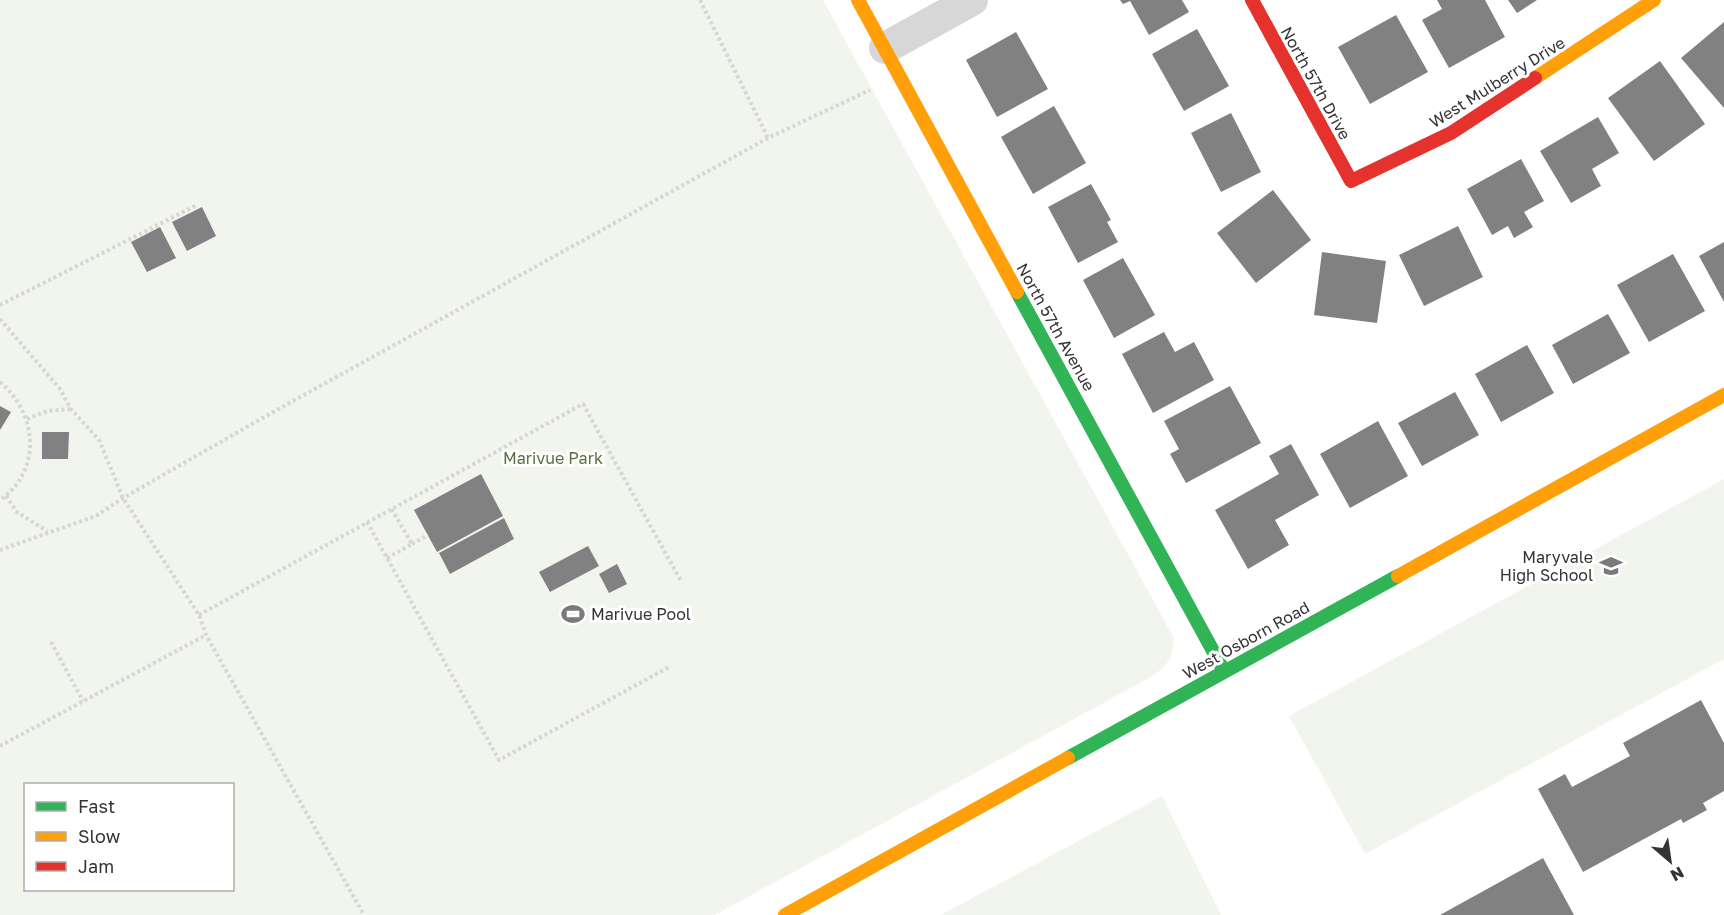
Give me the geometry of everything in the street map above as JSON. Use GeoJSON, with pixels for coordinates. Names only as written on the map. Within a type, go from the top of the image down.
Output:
{"type":"FeatureCollection","features":[{"type":"Feature","properties":{"kind":"street","name":"North 57th Avenue"},"geometry":{"type":"LineString","coordinates":[[858,0],[1224,671]]}},
{"type":"Feature","properties":{"kind":"street"},"geometry":{"type":"LineString","coordinates":[[885,48],[972,0]]}},
{"type":"Feature","properties":{"kind":"street","name":"North 57th Drive"},"geometry":{"type":"LineString","coordinates":[[1252,0],[1351,181]]}},
{"type":"Feature","properties":{"kind":"street","name":"West Mulberry Drive"},"geometry":{"type":"LineString","coordinates":[[1351,181],[1451,133],[1654,0]]}},
{"type":"Feature","properties":{"kind":"street","name":"West Osborn Road"},"geometry":{"type":"LineString","coordinates":[[785,915],[1724,395]]}},
{"type":"Feature","properties":{"kind":"path"},"geometry":{"type":"LineString","coordinates":[[700,0],[768,138]]}},
{"type":"Feature","properties":{"kind":"path"},"geometry":{"type":"LineString","coordinates":[[0,550],[96,516],[123,498],[266,416],[768,138],[900,76]]}},
{"type":"Feature","properties":{"kind":"path"},"geometry":{"type":"LineString","coordinates":[[0,305],[197,205]]}},
{"type":"Feature","properties":{"kind":"path"},"geometry":{"type":"LineString","coordinates":[[0,319],[60,389],[71,409],[99,440],[123,498],[199,615],[206,635],[364,915]]}},
{"type":"Feature","properties":{"kind":"path"},"geometry":{"type":"LineString","coordinates":[[0,381],[11,391],[27,419],[31,438],[24,471],[18,483],[0,500]]}},
{"type":"Feature","properties":{"kind":"path"},"geometry":{"type":"LineString","coordinates":[[199,615],[583,404],[681,580]]}},
{"type":"Feature","properties":{"kind":"path"},"geometry":{"type":"LineString","coordinates":[[27,419],[47,411],[71,409]]}},
{"type":"Feature","properties":{"kind":"path"},"geometry":{"type":"LineString","coordinates":[[6,496],[17,512],[48,532]]}},
{"type":"Feature","properties":{"kind":"path"},"geometry":{"type":"LineString","coordinates":[[391,508],[412,544]]}},
{"type":"Feature","properties":{"kind":"path"},"geometry":{"type":"LineString","coordinates":[[367,522],[499,760],[671,666]]}},
{"type":"Feature","properties":{"kind":"path"},"geometry":{"type":"LineString","coordinates":[[387,558],[428,535]]}},
{"type":"Feature","properties":{"kind":"path"},"geometry":{"type":"LineString","coordinates":[[0,746],[206,635]]}},
{"type":"Feature","properties":{"kind":"path"},"geometry":{"type":"LineString","coordinates":[[51,642],[83,701]]}},
{"type":"Feature","properties":{"kind":"green space","name":"Marivue Park"},"geometry":{"type":"Polygon","coordinates":[[[0,0],[823,0],[1174,638],[1168,662],[1149,678],[715,915],[0,915],[0,0]]]}},
{"type":"Feature","properties":{"kind":"green space"},"geometry":{"type":"Polygon","coordinates":[[[1724,479],[1724,659],[1365,854],[1289,716],[1724,479]]]}},
{"type":"Feature","properties":{"kind":"green space"},"geometry":{"type":"Polygon","coordinates":[[[1162,796],[1221,915],[941,915],[1162,796]]]}},
{"type":"Feature","properties":{"kind":"building"},"geometry":{"type":"Polygon","coordinates":[[[1120,0],[1182,0],[1189,12],[1149,35],[1130,1],[1123,4],[1120,0]]]}},
{"type":"Feature","properties":{"kind":"building"},"geometry":{"type":"Polygon","coordinates":[[[1437,0],[1485,0],[1505,37],[1449,68],[1422,20],[1442,9],[1437,0]]]}},
{"type":"Feature","properties":{"kind":"building"},"geometry":{"type":"Polygon","coordinates":[[[1508,0],[1537,0],[1517,13],[1508,0]]]}},
{"type":"Feature","properties":{"kind":"building"},"geometry":{"type":"Polygon","coordinates":[[[1396,15],[1428,72],[1370,104],[1338,47],[1396,15]]]}},
{"type":"Feature","properties":{"kind":"building"},"geometry":{"type":"Polygon","coordinates":[[[1724,22],[1724,108],[1681,58],[1724,22]]]}},
{"type":"Feature","properties":{"kind":"building"},"geometry":{"type":"Polygon","coordinates":[[[1197,29],[1229,86],[1184,111],[1152,54],[1197,29]]]}},
{"type":"Feature","properties":{"kind":"building"},"geometry":{"type":"Polygon","coordinates":[[[1016,32],[1048,89],[997,117],[966,60],[1016,32]]]}},
{"type":"Feature","properties":{"kind":"building"},"geometry":{"type":"Polygon","coordinates":[[[1660,61],[1705,124],[1654,161],[1608,98],[1660,61]]]}},
{"type":"Feature","properties":{"kind":"building"},"geometry":{"type":"Polygon","coordinates":[[[1054,106],[1086,163],[1033,194],[1001,137],[1054,106]]]}},
{"type":"Feature","properties":{"kind":"building"},"geometry":{"type":"Polygon","coordinates":[[[1231,113],[1261,172],[1221,192],[1191,133],[1231,113]]]}},
{"type":"Feature","properties":{"kind":"building"},"geometry":{"type":"Polygon","coordinates":[[[1598,117],[1619,153],[1592,169],[1601,186],[1571,203],[1540,151],[1598,117]]]}},
{"type":"Feature","properties":{"kind":"building"},"geometry":{"type":"Polygon","coordinates":[[[1521,159],[1544,201],[1524,212],[1533,227],[1514,238],[1508,226],[1492,235],[1467,189],[1521,159]]]}},
{"type":"Feature","properties":{"kind":"building"},"geometry":{"type":"Polygon","coordinates":[[[1091,184],[1111,220],[1107,222],[1118,242],[1078,263],[1048,207],[1091,184]]]}},
{"type":"Feature","properties":{"kind":"building"},"geometry":{"type":"Polygon","coordinates":[[[1273,190],[1311,240],[1256,283],[1217,233],[1273,190]]]}},
{"type":"Feature","properties":{"kind":"building"},"geometry":{"type":"Polygon","coordinates":[[[202,207],[216,236],[187,251],[172,222],[202,207]]]}},
{"type":"Feature","properties":{"kind":"building"},"geometry":{"type":"Polygon","coordinates":[[[1458,226],[1483,277],[1424,306],[1399,255],[1458,226]]]}},
{"type":"Feature","properties":{"kind":"building"},"geometry":{"type":"Polygon","coordinates":[[[160,227],[176,258],[147,272],[131,242],[160,227]]]}},
{"type":"Feature","properties":{"kind":"building"},"geometry":{"type":"Polygon","coordinates":[[[1724,242],[1724,302],[1699,256],[1724,242]]]}},
{"type":"Feature","properties":{"kind":"building"},"geometry":{"type":"Polygon","coordinates":[[[1322,252],[1386,261],[1377,323],[1314,315],[1322,252]]]}},
{"type":"Feature","properties":{"kind":"building"},"geometry":{"type":"Polygon","coordinates":[[[1673,254],[1705,311],[1649,342],[1617,285],[1673,254]]]}},
{"type":"Feature","properties":{"kind":"building"},"geometry":{"type":"Polygon","coordinates":[[[1123,258],[1155,315],[1114,338],[1083,280],[1123,258]]]}},
{"type":"Feature","properties":{"kind":"building"},"geometry":{"type":"Polygon","coordinates":[[[1608,314],[1630,353],[1573,384],[1552,345],[1608,314]]]}},
{"type":"Feature","properties":{"kind":"building"},"geometry":{"type":"Polygon","coordinates":[[[1164,332],[1175,352],[1194,342],[1214,380],[1153,413],[1122,354],[1164,332]]]}},
{"type":"Feature","properties":{"kind":"building"},"geometry":{"type":"Polygon","coordinates":[[[1527,345],[1554,393],[1501,422],[1475,374],[1527,345]]]}},
{"type":"Feature","properties":{"kind":"building"},"geometry":{"type":"Polygon","coordinates":[[[1230,386],[1261,443],[1186,483],[1170,454],[1179,449],[1164,421],[1230,386]]]}},
{"type":"Feature","properties":{"kind":"building"},"geometry":{"type":"Polygon","coordinates":[[[1455,392],[1479,435],[1422,466],[1398,423],[1455,392]]]}},
{"type":"Feature","properties":{"kind":"building"},"geometry":{"type":"Polygon","coordinates":[[[0,406],[11,412],[0,430],[0,406]]]}},
{"type":"Feature","properties":{"kind":"building"},"geometry":{"type":"Polygon","coordinates":[[[1378,421],[1408,476],[1350,508],[1320,454],[1378,421]]]}},
{"type":"Feature","properties":{"kind":"building"},"geometry":{"type":"Polygon","coordinates":[[[42,432],[69,432],[68,459],[42,459],[42,432]]]}},
{"type":"Feature","properties":{"kind":"building"},"geometry":{"type":"Polygon","coordinates":[[[1291,444],[1319,495],[1275,520],[1289,545],[1248,569],[1215,510],[1279,474],[1269,456],[1291,444]]]}},
{"type":"Feature","properties":{"kind":"building"},"geometry":{"type":"Polygon","coordinates":[[[481,474],[503,516],[437,552],[414,510],[481,474]]]}},
{"type":"Feature","properties":{"kind":"building"},"geometry":{"type":"Polygon","coordinates":[[[504,518],[514,539],[450,574],[439,553],[504,518]]]}},
{"type":"Feature","properties":{"kind":"building"},"geometry":{"type":"Polygon","coordinates":[[[588,546],[599,566],[550,592],[539,572],[588,546]]]}},
{"type":"Feature","properties":{"kind":"building"},"geometry":{"type":"Polygon","coordinates":[[[617,564],[627,584],[609,593],[599,574],[617,564]]]}},
{"type":"Feature","properties":{"kind":"building"},"geometry":{"type":"Polygon","coordinates":[[[1701,700],[1724,743],[1724,791],[1703,803],[1707,810],[1683,823],[1681,819],[1583,872],[1538,789],[1565,774],[1572,787],[1630,756],[1623,743],[1701,700]]]}},
{"type":"Feature","properties":{"kind":"building"},"geometry":{"type":"Polygon","coordinates":[[[1543,858],[1574,915],[1440,915],[1543,858]]]}},
{"type":"Feature","properties":{"kind":"traffic: fast"},"geometry":{"type":"LineString","coordinates":[[1017,292],[1224,671]]}},
{"type":"Feature","properties":{"kind":"traffic: fast"},"geometry":{"type":"LineString","coordinates":[[1068,758],[1398,576]]}},
{"type":"Feature","properties":{"kind":"traffic: slow"},"geometry":{"type":"LineString","coordinates":[[858,0],[1017,292]]}},
{"type":"Feature","properties":{"kind":"traffic: slow"},"geometry":{"type":"LineString","coordinates":[[1535,78],[1654,0]]}},
{"type":"Feature","properties":{"kind":"traffic: slow"},"geometry":{"type":"LineString","coordinates":[[1398,576],[1724,395]]}},
{"type":"Feature","properties":{"kind":"traffic: slow"},"geometry":{"type":"LineString","coordinates":[[785,915],[1068,758]]}},
{"type":"Feature","properties":{"kind":"traffic: jam"},"geometry":{"type":"LineString","coordinates":[[1252,0],[1351,181],[1451,133],[1535,78]]}},
{"type":"Feature","properties":{"kind":"place","name":"Maryvale High School"},"geometry":{"type":"Point","coordinates":[1611,566]}},
{"type":"Feature","properties":{"kind":"place","name":"Marivue Pool"},"geometry":{"type":"Point","coordinates":[573,614]}}]}
